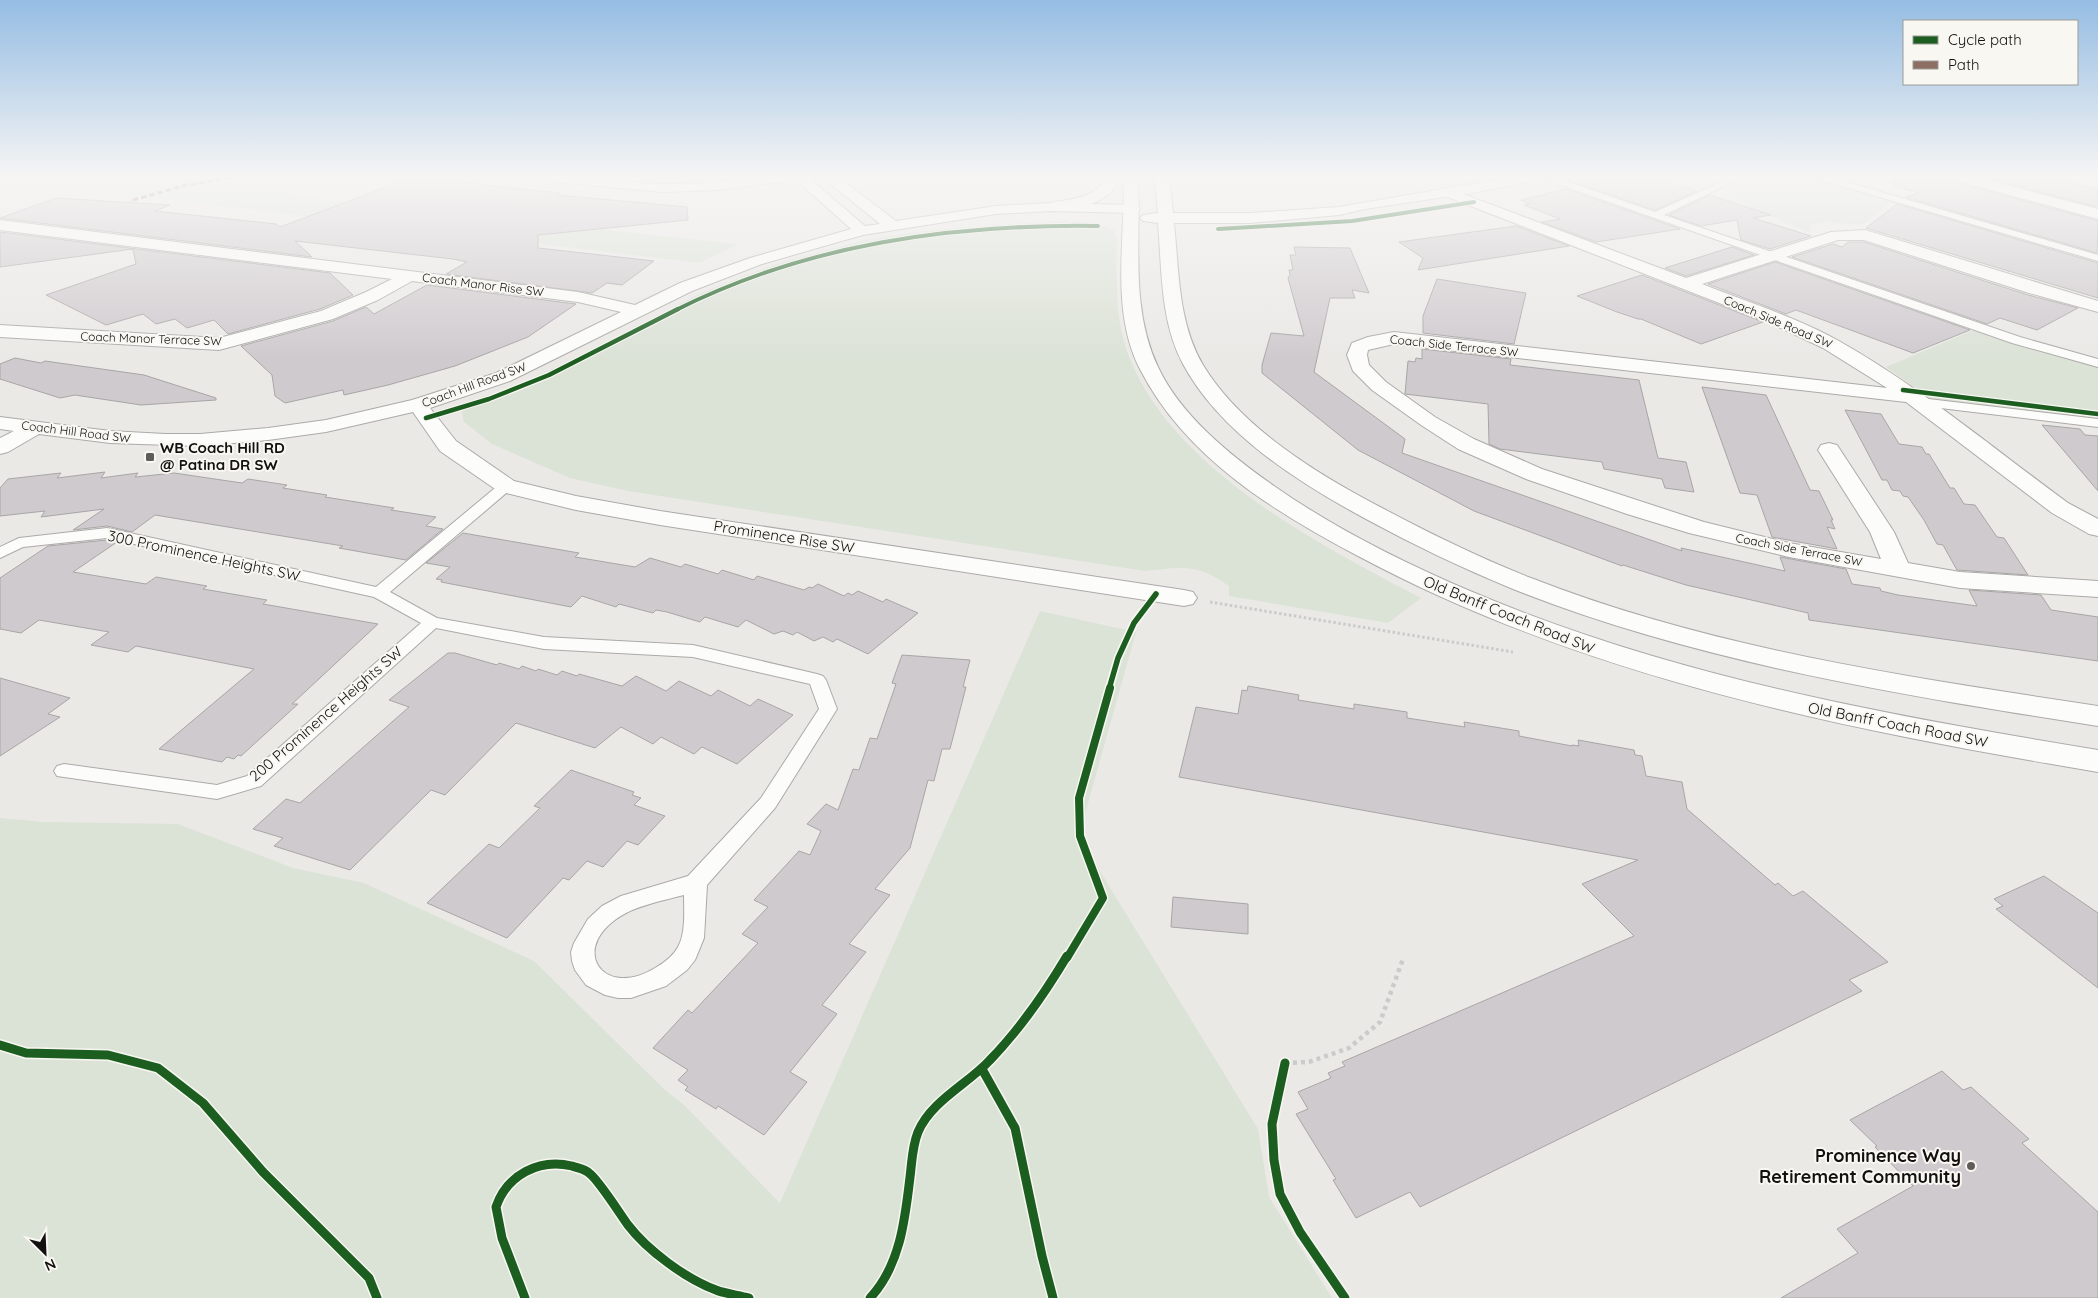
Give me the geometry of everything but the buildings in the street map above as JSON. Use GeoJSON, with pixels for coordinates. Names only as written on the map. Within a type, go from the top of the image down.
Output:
{"type":"FeatureCollection","features":[{"type":"Feature","properties":{"kind":"street","name":"Coach Manor Rise SW"},"geometry":{"type":"LineString","coordinates":[[109,239],[578,297],[638,311]]}},
{"type":"Feature","properties":{"kind":"street","name":"Coach Hill Road SW"},"geometry":{"type":"LineString","coordinates":[[0,423],[127,439],[200,440],[319,427],[418,405],[503,377],[686,287],[736,268],[833,239]]}},
{"type":"Feature","properties":{"kind":"street","name":"Old Banff Coach Road SW"},"geometry":{"type":"LineString","coordinates":[[1130,239],[1128,262],[1129,294],[1135,331],[1150,372],[1166,396],[1213,448],[1239,470],[1300,514],[1367,553],[1439,588],[1515,620],[1595,649],[1725,689],[1886,725],[2098,761]]}},
{"type":"Feature","properties":{"kind":"street"},"geometry":{"type":"LineString","coordinates":[[1167,239],[1176,321],[1186,351],[1198,372],[1222,403],[1252,432],[1302,472],[1388,523],[1441,550],[1533,588],[1574,603],[1716,646],[1928,690],[2098,716]]}},
{"type":"Feature","properties":{"kind":"street"},"geometry":{"type":"LineString","coordinates":[[1172,288],[1187,239]]}},
{"type":"Feature","properties":{"kind":"street","name":"Coach Side Road SW"},"geometry":{"type":"LineString","coordinates":[[1568,239],[1774,318],[1830,344],[1882,375],[2060,508],[2098,529]]}},
{"type":"Feature","properties":{"kind":"street"},"geometry":{"type":"LineString","coordinates":[[1685,284],[1775,257],[1828,239]]}},
{"type":"Feature","properties":{"kind":"street"},"geometry":{"type":"LineString","coordinates":[[1875,239],[2035,290],[2098,307]]}},
{"type":"Feature","properties":{"kind":"street","name":"Coach Manor Terrace SW"},"geometry":{"type":"LineString","coordinates":[[0,331],[219,344],[284,328],[327,314],[372,296],[410,276]]}},
{"type":"Feature","properties":{"kind":"street","name":"Coach Side Terrace SW"},"geometry":{"type":"LineString","coordinates":[[1916,400],[1394,338],[1375,341],[1359,347],[1356,356],[1360,367],[1379,386],[1428,422],[1466,444],[1534,474],[1635,509],[1697,528],[1789,550],[1960,580],[2098,589]]}},
{"type":"Feature","properties":{"kind":"street","name":"Prominence Rise SW"},"geometry":{"type":"LineString","coordinates":[[418,405],[448,446],[506,486],[576,503],[660,518],[1184,598]]}},
{"type":"Feature","properties":{"kind":"street"},"geometry":{"type":"LineString","coordinates":[[0,446],[37,427]]}},
{"type":"Feature","properties":{"kind":"street"},"geometry":{"type":"LineString","coordinates":[[1829,450],[1882,532],[1898,568]]}},
{"type":"Feature","properties":{"kind":"lane"},"geometry":{"type":"LineString","coordinates":[[1722,239],[2016,340],[2098,363]]}},
{"type":"Feature","properties":{"kind":"lane"},"geometry":{"type":"LineString","coordinates":[[2031,239],[2098,258]]}},
{"type":"Feature","properties":{"kind":"lane"},"geometry":{"type":"LineString","coordinates":[[1916,400],[2098,423]]}},
{"type":"Feature","properties":{"kind":"lane"},"geometry":{"type":"LineString","coordinates":[[379,593],[506,486]]}},
{"type":"Feature","properties":{"kind":"lane","name":"300 Prominence Heights SW"},"geometry":{"type":"LineString","coordinates":[[0,553],[18,543],[107,533],[379,593],[432,622],[544,643],[693,651],[817,680],[828,709],[768,803],[696,882]]}},
{"type":"Feature","properties":{"kind":"lane","name":"200 Prominence Heights SW"},"geometry":{"type":"LineString","coordinates":[[64,771],[217,792],[254,781],[432,622]]}},
{"type":"Feature","properties":{"kind":"lane"},"geometry":{"type":"LineString","coordinates":[[696,882],[693,938],[688,952],[676,966],[661,977],[643,985],[624,988],[607,986],[593,978],[585,967],[582,953],[586,938],[596,924],[610,912],[627,903],[696,882]]}},
{"type":"Feature","properties":{"kind":"path"},"geometry":{"type":"LineString","coordinates":[[1184,598],[1513,652]]}},
{"type":"Feature","properties":{"kind":"path"},"geometry":{"type":"LineString","coordinates":[[1283,1072],[1285,1063],[1309,1062],[1349,1048],[1380,1022],[1403,959]]}},
{"type":"Feature","properties":{"kind":"shaded area"},"geometry":{"type":"Polygon","coordinates":[[[494,239],[687,239],[738,244],[700,263],[494,239]]]}},
{"type":"Feature","properties":{"kind":"shaded area"},"geometry":{"type":"Polygon","coordinates":[[[1117,239],[1119,315],[1125,345],[1130,359],[1151,399],[1180,436],[1215,470],[1254,501],[1296,529],[1339,554],[1421,598],[1388,623],[1229,596],[1229,586],[1207,573],[1189,568],[1145,571],[628,491],[570,478],[492,444],[464,422],[462,412],[473,401],[524,382],[565,363],[705,291],[778,263],[865,240],[1117,239]]]}},
{"type":"Feature","properties":{"kind":"shaded area"},"geometry":{"type":"Polygon","coordinates":[[[1974,330],[2098,365],[2098,419],[1933,400],[1886,367],[1974,330]]]}},
{"type":"Feature","properties":{"kind":"shaded area"},"geometry":{"type":"Polygon","coordinates":[[[1040,611],[1136,632],[1081,828],[1090,855],[1258,1129],[1269,1197],[1332,1298],[0,1298],[0,818],[44,822],[178,824],[293,868],[364,883],[534,961],[665,1090],[684,1105],[780,1203],[1040,611]]]}},
{"type":"Feature","properties":{"kind":"cycle path"},"geometry":{"type":"LineString","coordinates":[[426,418],[489,399],[549,375],[709,294],[768,270],[860,245],[899,239]]}},
{"type":"Feature","properties":{"kind":"cycle path"},"geometry":{"type":"LineString","coordinates":[[1903,390],[2098,414]]}},
{"type":"Feature","properties":{"kind":"cycle path"},"geometry":{"type":"LineString","coordinates":[[870,1298],[882,1286],[891,1269],[898,1248],[907,1203],[914,1142],[925,1119],[943,1101],[983,1068],[1026,1019],[1103,898],[1080,836],[1079,798],[1118,658],[1134,623],[1156,594]]}},
{"type":"Feature","properties":{"kind":"cycle path"},"geometry":{"type":"LineString","coordinates":[[0,1045],[26,1053],[108,1055],[158,1068],[203,1103],[263,1172],[369,1278],[377,1298]]}},
{"type":"Feature","properties":{"kind":"cycle path"},"geometry":{"type":"LineString","coordinates":[[1285,1063],[1272,1124],[1274,1160],[1280,1194],[1300,1232],[1345,1298]]}},
{"type":"Feature","properties":{"kind":"cycle path"},"geometry":{"type":"LineString","coordinates":[[982,1069],[1015,1128],[1042,1256],[1053,1298]]}},
{"type":"Feature","properties":{"kind":"cycle path"},"geometry":{"type":"LineString","coordinates":[[525,1298],[502,1238],[496,1215],[496,1207],[503,1193],[520,1174],[531,1168],[554,1164],[566,1165],[590,1173],[638,1238],[667,1261],[699,1282],[716,1290],[749,1298]]}},
{"type":"Feature","properties":{"kind":"place","name":"WB Coach Hill RD @ Patina DR SW"},"geometry":{"type":"Point","coordinates":[150,457]}},
{"type":"Feature","properties":{"kind":"place","name":"Prominence Way Retirement Community"},"geometry":{"type":"Point","coordinates":[1971,1166]}}]}
